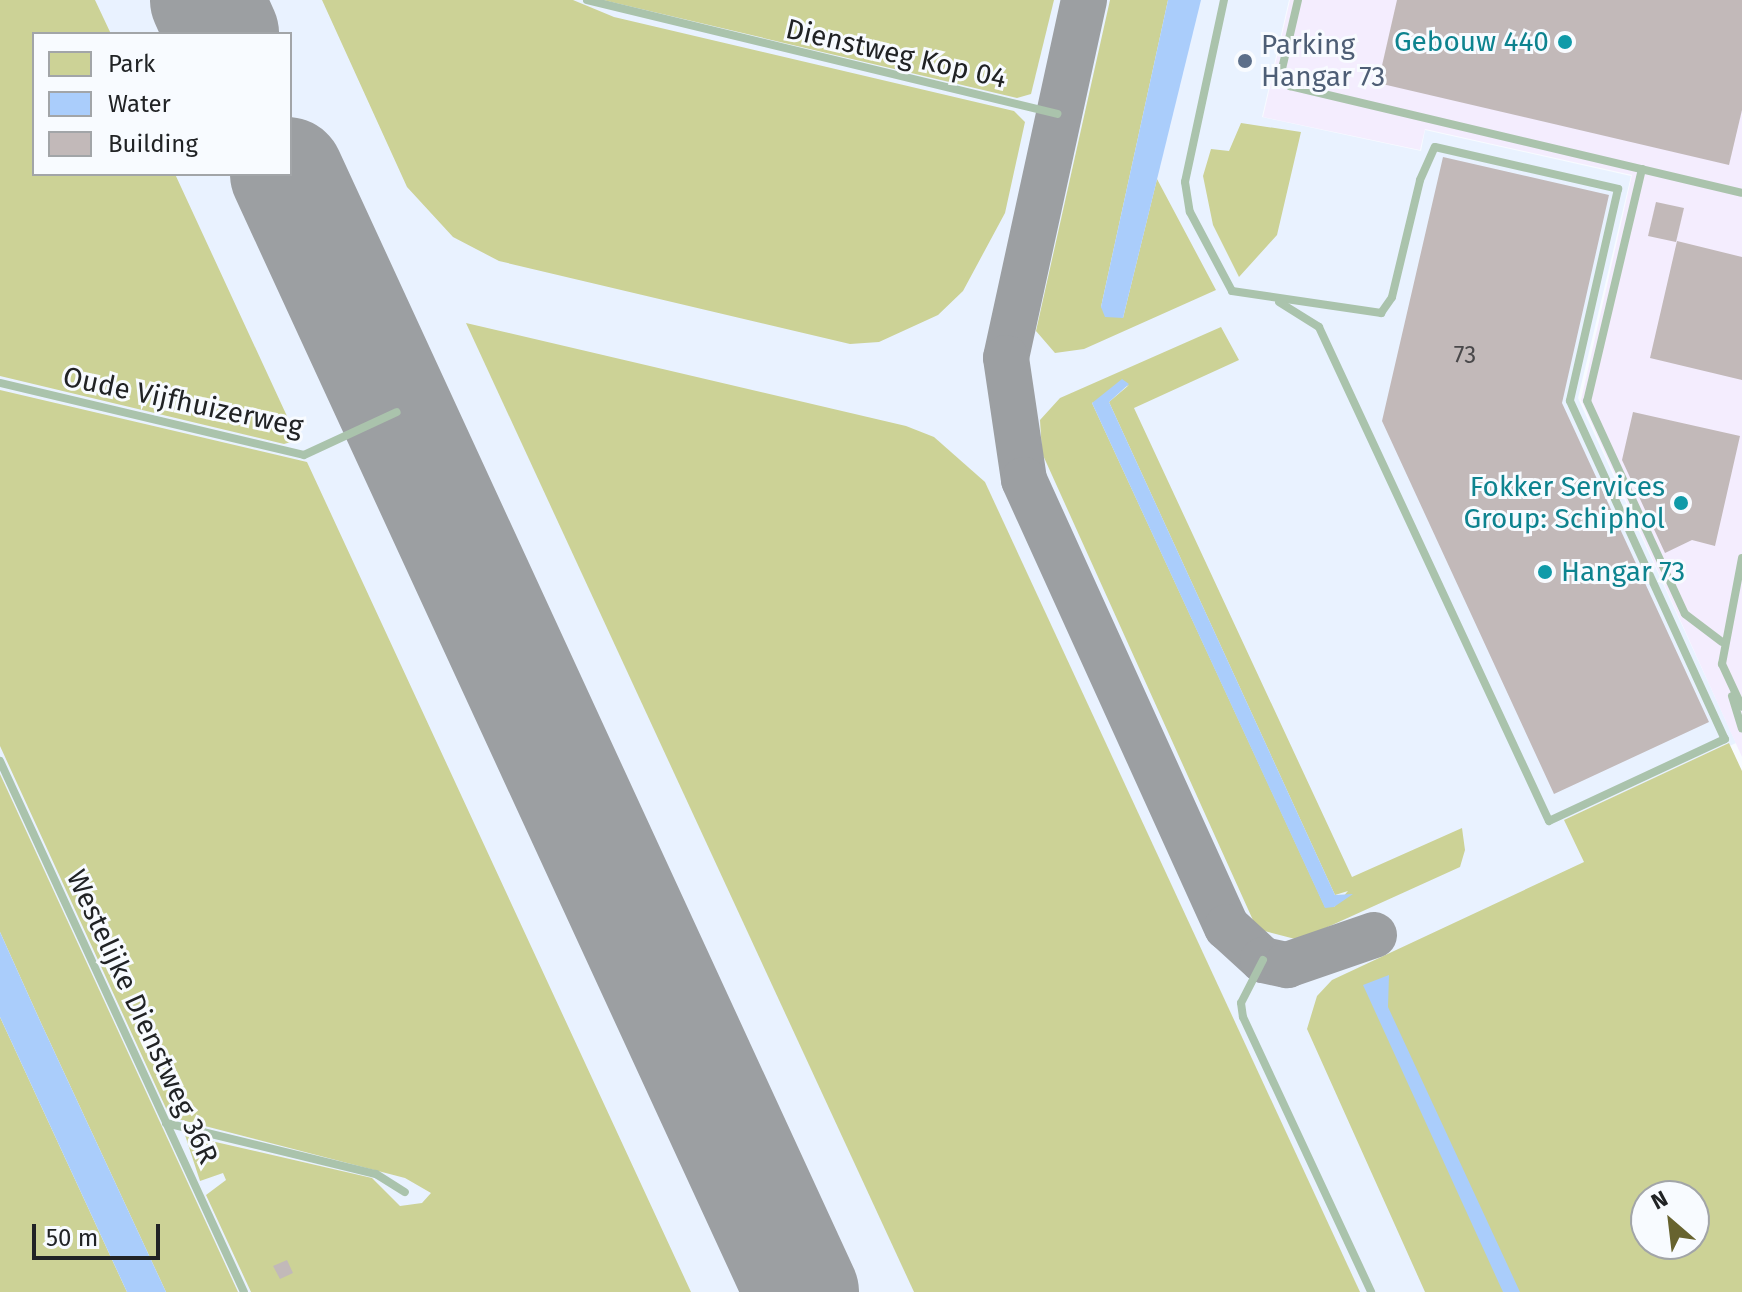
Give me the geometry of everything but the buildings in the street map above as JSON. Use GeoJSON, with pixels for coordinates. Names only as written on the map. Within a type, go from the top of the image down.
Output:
{"type":"FeatureCollection","features":[{"type":"Feature","properties":{"kind":"lane","name":"Dienstweg Kop 04"},"geometry":{"type":"LineString","coordinates":[[587,0],[1057,114]]}},
{"type":"Feature","properties":{"kind":"lane"},"geometry":{"type":"LineString","coordinates":[[1224,0],[1186,197],[1225,283],[1279,302],[1374,316],[1388,308],[1420,180],[1435,147],[1618,189],[1570,401],[1725,739],[1549,821],[1319,327],[1279,302]]}},
{"type":"Feature","properties":{"kind":"lane"},"geometry":{"type":"LineString","coordinates":[[1298,0],[1281,73],[1290,86],[1742,193]]}},
{"type":"Feature","properties":{"kind":"lane"},"geometry":{"type":"LineString","coordinates":[[1642,169],[1587,401],[1685,614],[1722,642]]}},
{"type":"Feature","properties":{"kind":"lane","name":"Oude Vijfhuizerweg"},"geometry":{"type":"LineString","coordinates":[[0,383],[304,455],[397,412]]}},
{"type":"Feature","properties":{"kind":"lane"},"geometry":{"type":"LineString","coordinates":[[1742,558],[1722,642],[1729,688],[1742,729]]}},
{"type":"Feature","properties":{"kind":"lane"},"geometry":{"type":"LineString","coordinates":[[1729,688],[1742,707]]}},
{"type":"Feature","properties":{"kind":"lane","name":"Westelijke Dienstweg 36R"},"geometry":{"type":"LineString","coordinates":[[0,761],[244,1292]]}},
{"type":"Feature","properties":{"kind":"lane"},"geometry":{"type":"LineString","coordinates":[[1263,960],[1241,1003],[1243,1017],[1371,1292]]}},
{"type":"Feature","properties":{"kind":"lane"},"geometry":{"type":"LineString","coordinates":[[166,1123],[376,1174],[405,1192]]}},
{"type":"Feature","properties":{"kind":"shaded area"},"geometry":{"type":"Polygon","coordinates":[[[0,0],[1289,0],[1262,117],[1421,151],[1425,130],[1631,176],[1578,398],[1736,743],[1581,815],[1596,848],[1503,1292],[166,1292],[0,932],[0,0]]]}},
{"type":"Feature","properties":{"kind":"shaded area"},"geometry":{"type":"Polygon","coordinates":[[[1290,0],[1742,0],[1742,757],[1581,400],[1632,175],[1425,129],[1420,150],[1263,117],[1290,0]]]}},
{"type":"Feature","properties":{"kind":"green space"},"geometry":{"type":"Polygon","coordinates":[[[0,0],[95,0],[110,32],[32,32],[32,176],[176,176],[298,440],[284,444],[0,376],[0,0]]]}},
{"type":"Feature","properties":{"kind":"green space"},"geometry":{"type":"Polygon","coordinates":[[[322,0],[573,0],[614,17],[1014,111],[1025,122],[1005,213],[963,291],[938,315],[879,342],[850,344],[499,261],[453,237],[407,187],[322,0]]]}},
{"type":"Feature","properties":{"kind":"green space"},"geometry":{"type":"Polygon","coordinates":[[[603,0],[1054,0],[1031,94],[1017,98],[603,0]]]}},
{"type":"Feature","properties":{"kind":"green space"},"geometry":{"type":"Polygon","coordinates":[[[1110,0],[1168,0],[1101,307],[1123,318],[1157,179],[1216,290],[1084,349],[1055,353],[1036,331],[1110,0]]]}},
{"type":"Feature","properties":{"kind":"green space"},"geometry":{"type":"Polygon","coordinates":[[[1241,123],[1301,132],[1277,235],[1239,277],[1213,225],[1203,176],[1211,149],[1229,151],[1241,123]]]}},
{"type":"Feature","properties":{"kind":"green space"},"geometry":{"type":"Polygon","coordinates":[[[466,323],[906,426],[934,437],[985,482],[1360,1292],[914,1292],[466,323]]]}},
{"type":"Feature","properties":{"kind":"green space"},"geometry":{"type":"Polygon","coordinates":[[[1221,327],[1239,360],[1134,408],[1352,877],[1462,828],[1465,850],[1460,867],[1299,940],[1257,929],[1042,453],[1040,420],[1060,398],[1221,327]],[[1129,385],[1092,403],[1325,907],[1334,907],[1348,891],[1335,895],[1109,402],[1129,385]]]}},
{"type":"Feature","properties":{"kind":"green space"},"geometry":{"type":"Polygon","coordinates":[[[0,390],[307,462],[691,1292],[251,1292],[206,1195],[226,1180],[223,1173],[200,1181],[185,1135],[372,1178],[400,1206],[422,1203],[431,1193],[405,1178],[170,1117],[0,746],[0,390]]]}},
{"type":"Feature","properties":{"kind":"green space"},"geometry":{"type":"Polygon","coordinates":[[[1729,743],[1742,771],[1742,1292],[1425,1292],[1307,1029],[1317,996],[1332,980],[1584,862],[1564,820],[1729,743]]]}},
{"type":"Feature","properties":{"kind":"green space"},"geometry":{"type":"Polygon","coordinates":[[[0,774],[238,1292],[166,1292],[41,1023],[0,932],[0,774]]]}},
{"type":"Feature","properties":{"kind":"green space"},"geometry":{"type":"Polygon","coordinates":[[[0,1017],[127,1292],[0,1292],[0,1017]]]}},
{"type":"Feature","properties":{"kind":"water"},"geometry":{"type":"Polygon","coordinates":[[[1168,0],[1201,0],[1123,318],[1105,317],[1101,307],[1168,0]]]}},
{"type":"Feature","properties":{"kind":"water"},"geometry":{"type":"Polygon","coordinates":[[[1122,379],[1129,384],[1109,402],[1335,895],[1353,894],[1334,907],[1325,908],[1092,403],[1122,379]]]}},
{"type":"Feature","properties":{"kind":"water"},"geometry":{"type":"Polygon","coordinates":[[[0,932],[166,1292],[127,1292],[0,1017],[0,932]]]}},
{"type":"Feature","properties":{"kind":"water"},"geometry":{"type":"Polygon","coordinates":[[[1389,975],[1388,1007],[1520,1292],[1503,1292],[1363,985],[1389,975]]]}},
{"type":"Feature","properties":{"kind":"taxiway"},"geometry":{"type":"LineString","coordinates":[[1084,0],[1006,358],[1024,480],[1227,927],[1263,960],[1287,965],[1374,935]]}},
{"type":"Feature","properties":{"kind":"runway"},"geometry":{"type":"LineString","coordinates":[[207,0],[221,32]]}},
{"type":"Feature","properties":{"kind":"runway"},"geometry":{"type":"LineString","coordinates":[[288,176],[802,1292]]}},
{"type":"Feature","properties":{"kind":"place","name":"Gebouw 440"},"geometry":{"type":"Point","coordinates":[1565,42]}},
{"type":"Feature","properties":{"kind":"place","name":"Parking Hangar 73"},"geometry":{"type":"Point","coordinates":[1245,61]}},
{"type":"Feature","properties":{"kind":"place","name":"Fokker Services Group: Schiphol"},"geometry":{"type":"Point","coordinates":[1681,503]}},
{"type":"Feature","properties":{"kind":"place","name":"Hangar 73"},"geometry":{"type":"Point","coordinates":[1545,572]}}]}
